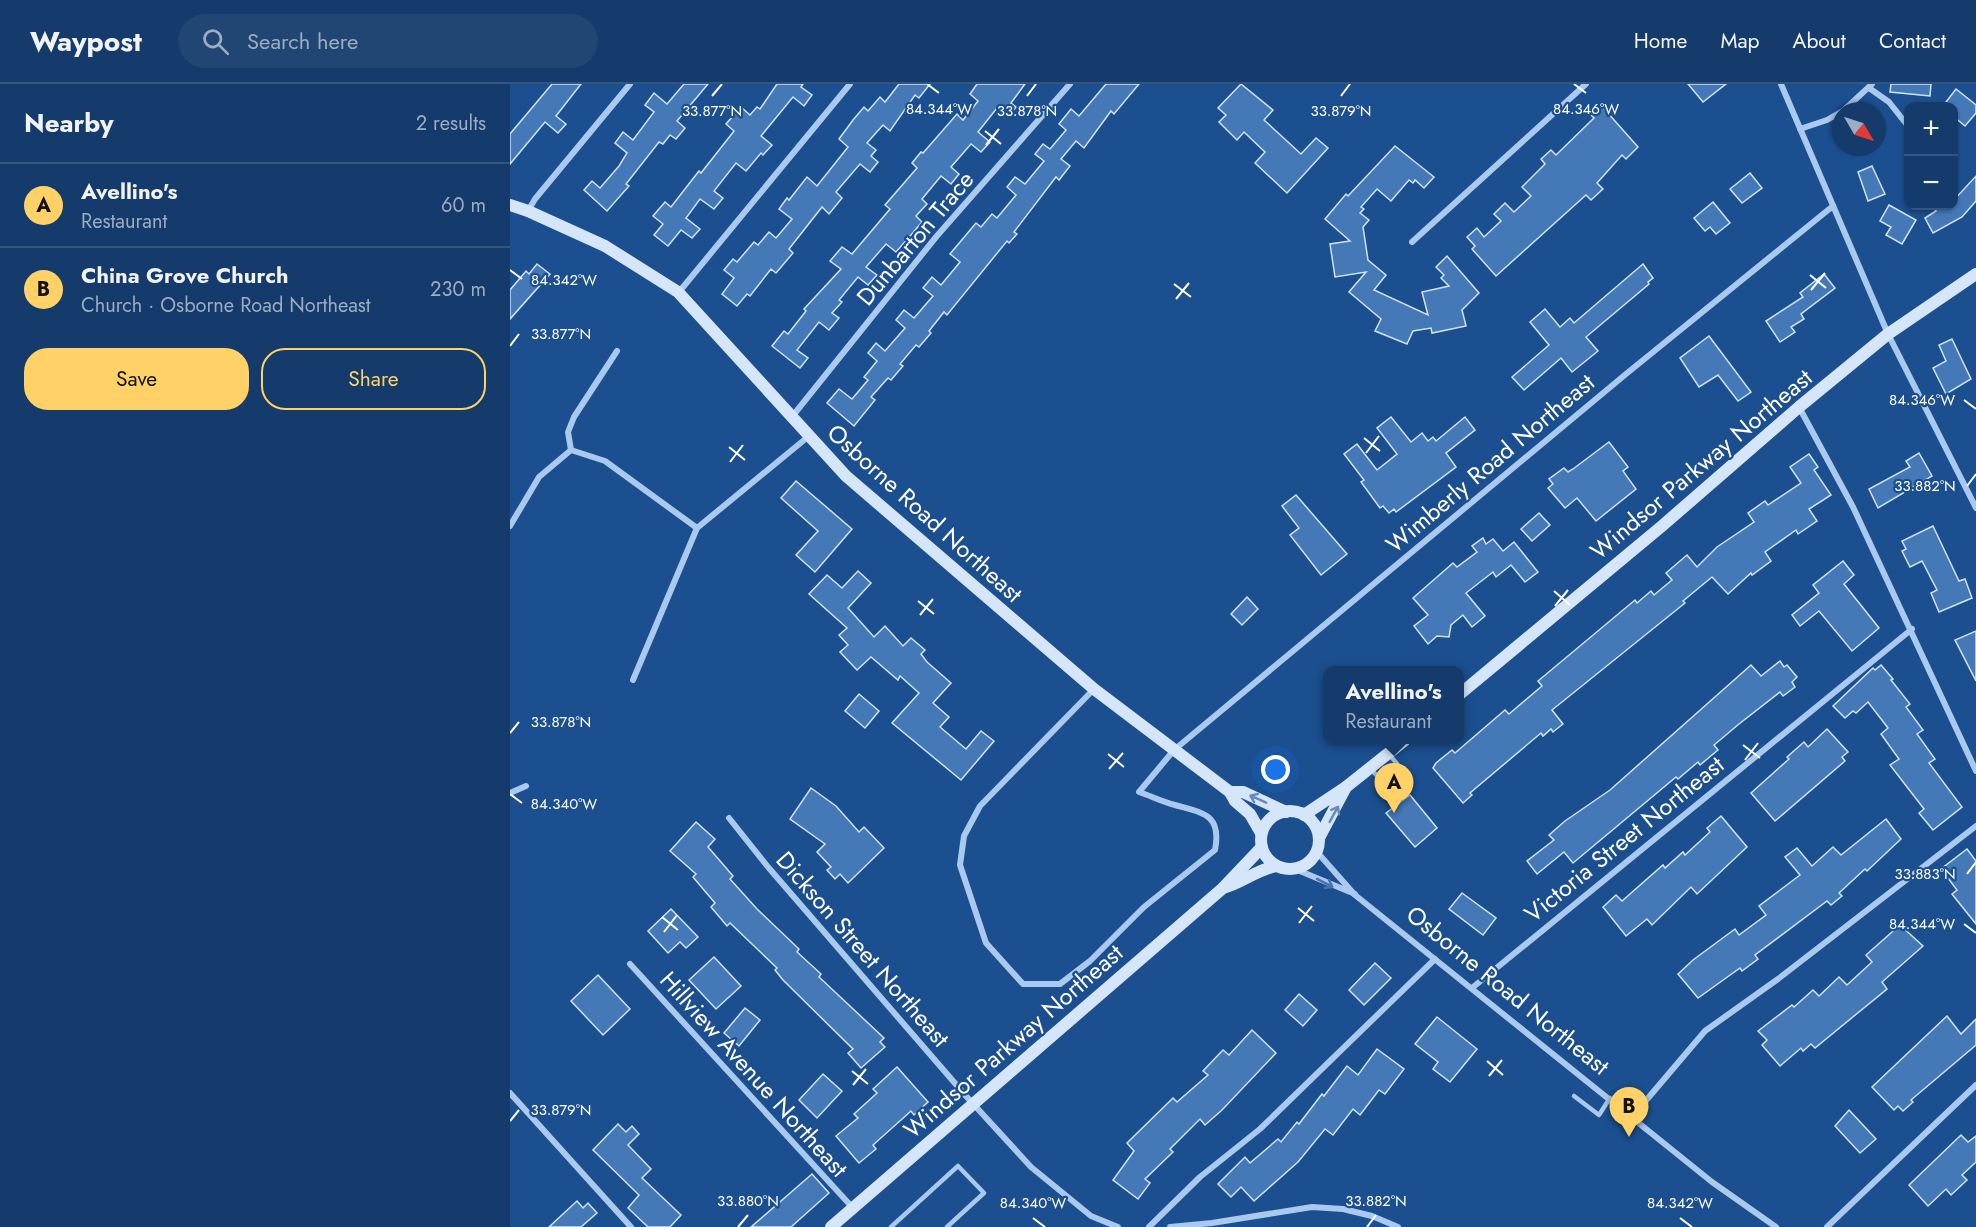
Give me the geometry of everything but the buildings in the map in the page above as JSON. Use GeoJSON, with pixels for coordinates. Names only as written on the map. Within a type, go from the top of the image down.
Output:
{"type":"FeatureCollection","features":[{"type":"Feature","properties":{"kind":"street"},"geometry":{"type":"LineString","coordinates":[[528,211],[535,199],[630,84]]}},
{"type":"Feature","properties":{"kind":"street"},"geometry":{"type":"LineString","coordinates":[[678,292],[850,84]]}},
{"type":"Feature","properties":{"kind":"street","name":"Dunbarton Trace"},"geometry":{"type":"LineString","coordinates":[[791,418],[936,237],[1070,84]]}},
{"type":"Feature","properties":{"kind":"street"},"geometry":{"type":"LineString","coordinates":[[1412,242],[1586,84]]}},
{"type":"Feature","properties":{"kind":"street"},"geometry":{"type":"LineString","coordinates":[[1781,84],[1888,334],[1976,508]]}},
{"type":"Feature","properties":{"kind":"street"},"geometry":{"type":"LineString","coordinates":[[1853,102],[1871,86],[1889,102],[1904,121]]}},
{"type":"Feature","properties":{"kind":"street"},"geometry":{"type":"LineString","coordinates":[[1800,129],[1832,117]]}},
{"type":"Feature","properties":{"kind":"street","name":"Wimberly Road Northeast"},"geometry":{"type":"LineString","coordinates":[[1094,689],[980,806],[964,836],[960,865],[986,943],[1023,984],[1060,984],[1098,954],[1144,907],[1215,850],[1218,836],[1215,824],[1206,815],[1139,792],[1174,750],[1320,626],[1833,206]]}},
{"type":"Feature","properties":{"kind":"street","name":"Osborne Road Northeast"},"geometry":{"type":"LineString","coordinates":[[512,209],[528,211],[605,246],[678,292],[846,476],[1094,689],[1230,792],[1235,801],[1250,814],[1262,833]]}},
{"type":"Feature","properties":{"kind":"street","name":"Windsor Parkway Northeast"},"geometry":{"type":"LineString","coordinates":[[1464,691],[1888,334],[1976,274]]}},
{"type":"Feature","properties":{"kind":"street"},"geometry":{"type":"LineString","coordinates":[[571,450],[568,432],[574,417],[617,351]]}},
{"type":"Feature","properties":{"kind":"street"},"geometry":{"type":"LineString","coordinates":[[1799,407],[1853,507],[1912,629],[1976,771]]}},
{"type":"Feature","properties":{"kind":"street"},"geometry":{"type":"LineString","coordinates":[[633,680],[697,528],[809,436]]}},
{"type":"Feature","properties":{"kind":"street"},"geometry":{"type":"LineString","coordinates":[[510,526],[539,477],[571,450]]}},
{"type":"Feature","properties":{"kind":"street"},"geometry":{"type":"LineString","coordinates":[[571,450],[604,461],[697,528]]}},
{"type":"Feature","properties":{"kind":"street","name":"Victoria Street Northeast"},"geometry":{"type":"LineString","coordinates":[[1472,988],[1912,629]]}},
{"type":"Feature","properties":{"kind":"street"},"geometry":{"type":"LineString","coordinates":[[1304,815],[1346,788],[1400,744]]}},
{"type":"Feature","properties":{"kind":"street"},"geometry":{"type":"LineString","coordinates":[[510,793],[526,786]]}},
{"type":"Feature","properties":{"kind":"street"},"geometry":{"type":"LineString","coordinates":[[1319,838],[1315,824],[1304,815],[1286,812],[1272,817],[1262,833],[1262,847],[1268,860],[1276,866],[1295,870],[1312,860],[1317,852],[1319,838],[1346,788]]}},
{"type":"Feature","properties":{"kind":"street","name":"Osborne Road Northeast"},"geometry":{"type":"LineString","coordinates":[[1230,792],[1243,792],[1286,812]]}},
{"type":"Feature","properties":{"kind":"street","name":"Dickson Street Northeast"},"geometry":{"type":"LineString","coordinates":[[729,818],[768,867],[972,1103],[1031,1167],[1091,1216],[1118,1227]]}},
{"type":"Feature","properties":{"kind":"street"},"geometry":{"type":"LineString","coordinates":[[1632,1117],[1705,1031],[1788,972],[1976,826]]}},
{"type":"Feature","properties":{"kind":"street","name":"Windsor Parkway Northeast"},"geometry":{"type":"LineString","coordinates":[[831,1227],[1223,888],[1262,847]]}},
{"type":"Feature","properties":{"kind":"street","name":"Osborne Road Northeast"},"geometry":{"type":"LineString","coordinates":[[1317,852],[1355,895],[1712,1182],[1776,1227]]}},
{"type":"Feature","properties":{"kind":"street","name":"Windsor Parkway Northeast"},"geometry":{"type":"LineString","coordinates":[[1223,888],[1235,885],[1261,869],[1276,866]]}},
{"type":"Feature","properties":{"kind":"street","name":"Osborne Road Northeast"},"geometry":{"type":"LineString","coordinates":[[1295,870],[1355,895]]}},
{"type":"Feature","properties":{"kind":"street"},"geometry":{"type":"LineString","coordinates":[[1149,1227],[1200,1177],[1260,1129],[1435,959]]}},
{"type":"Feature","properties":{"kind":"street","name":"Hillview Avenue Northeast"},"geometry":{"type":"LineString","coordinates":[[630,964],[852,1207]]}},
{"type":"Feature","properties":{"kind":"street"},"geometry":{"type":"LineString","coordinates":[[1827,1227],[1976,1085]]}},
{"type":"Feature","properties":{"kind":"street"},"geometry":{"type":"LineString","coordinates":[[510,1093],[631,1227]]}},
{"type":"Feature","properties":{"kind":"street"},"geometry":{"type":"LineString","coordinates":[[1170,1227],[1212,1223],[1312,1207],[1342,1209],[1372,1216],[1398,1227]]}},
{"type":"Feature","properties":{"kind":"lane"},"geometry":{"type":"LineString","coordinates":[[1370,769],[1385,785],[1403,771],[1388,753]]}},
{"type":"Feature","properties":{"kind":"lane"},"geometry":{"type":"LineString","coordinates":[[1574,1096],[1599,1115],[1610,1098]]}},
{"type":"Feature","properties":{"kind":"lane"},"geometry":{"type":"LineString","coordinates":[[891,1227],[958,1166],[984,1193],[947,1227]]}},
{"type":"Feature","properties":{"kind":"place","name":"Avellino's"},"geometry":{"type":"Point","coordinates":[1394,813]}},
{"type":"Feature","properties":{"kind":"place","name":"China Grove Church"},"geometry":{"type":"Point","coordinates":[1629,1137]}}]}
